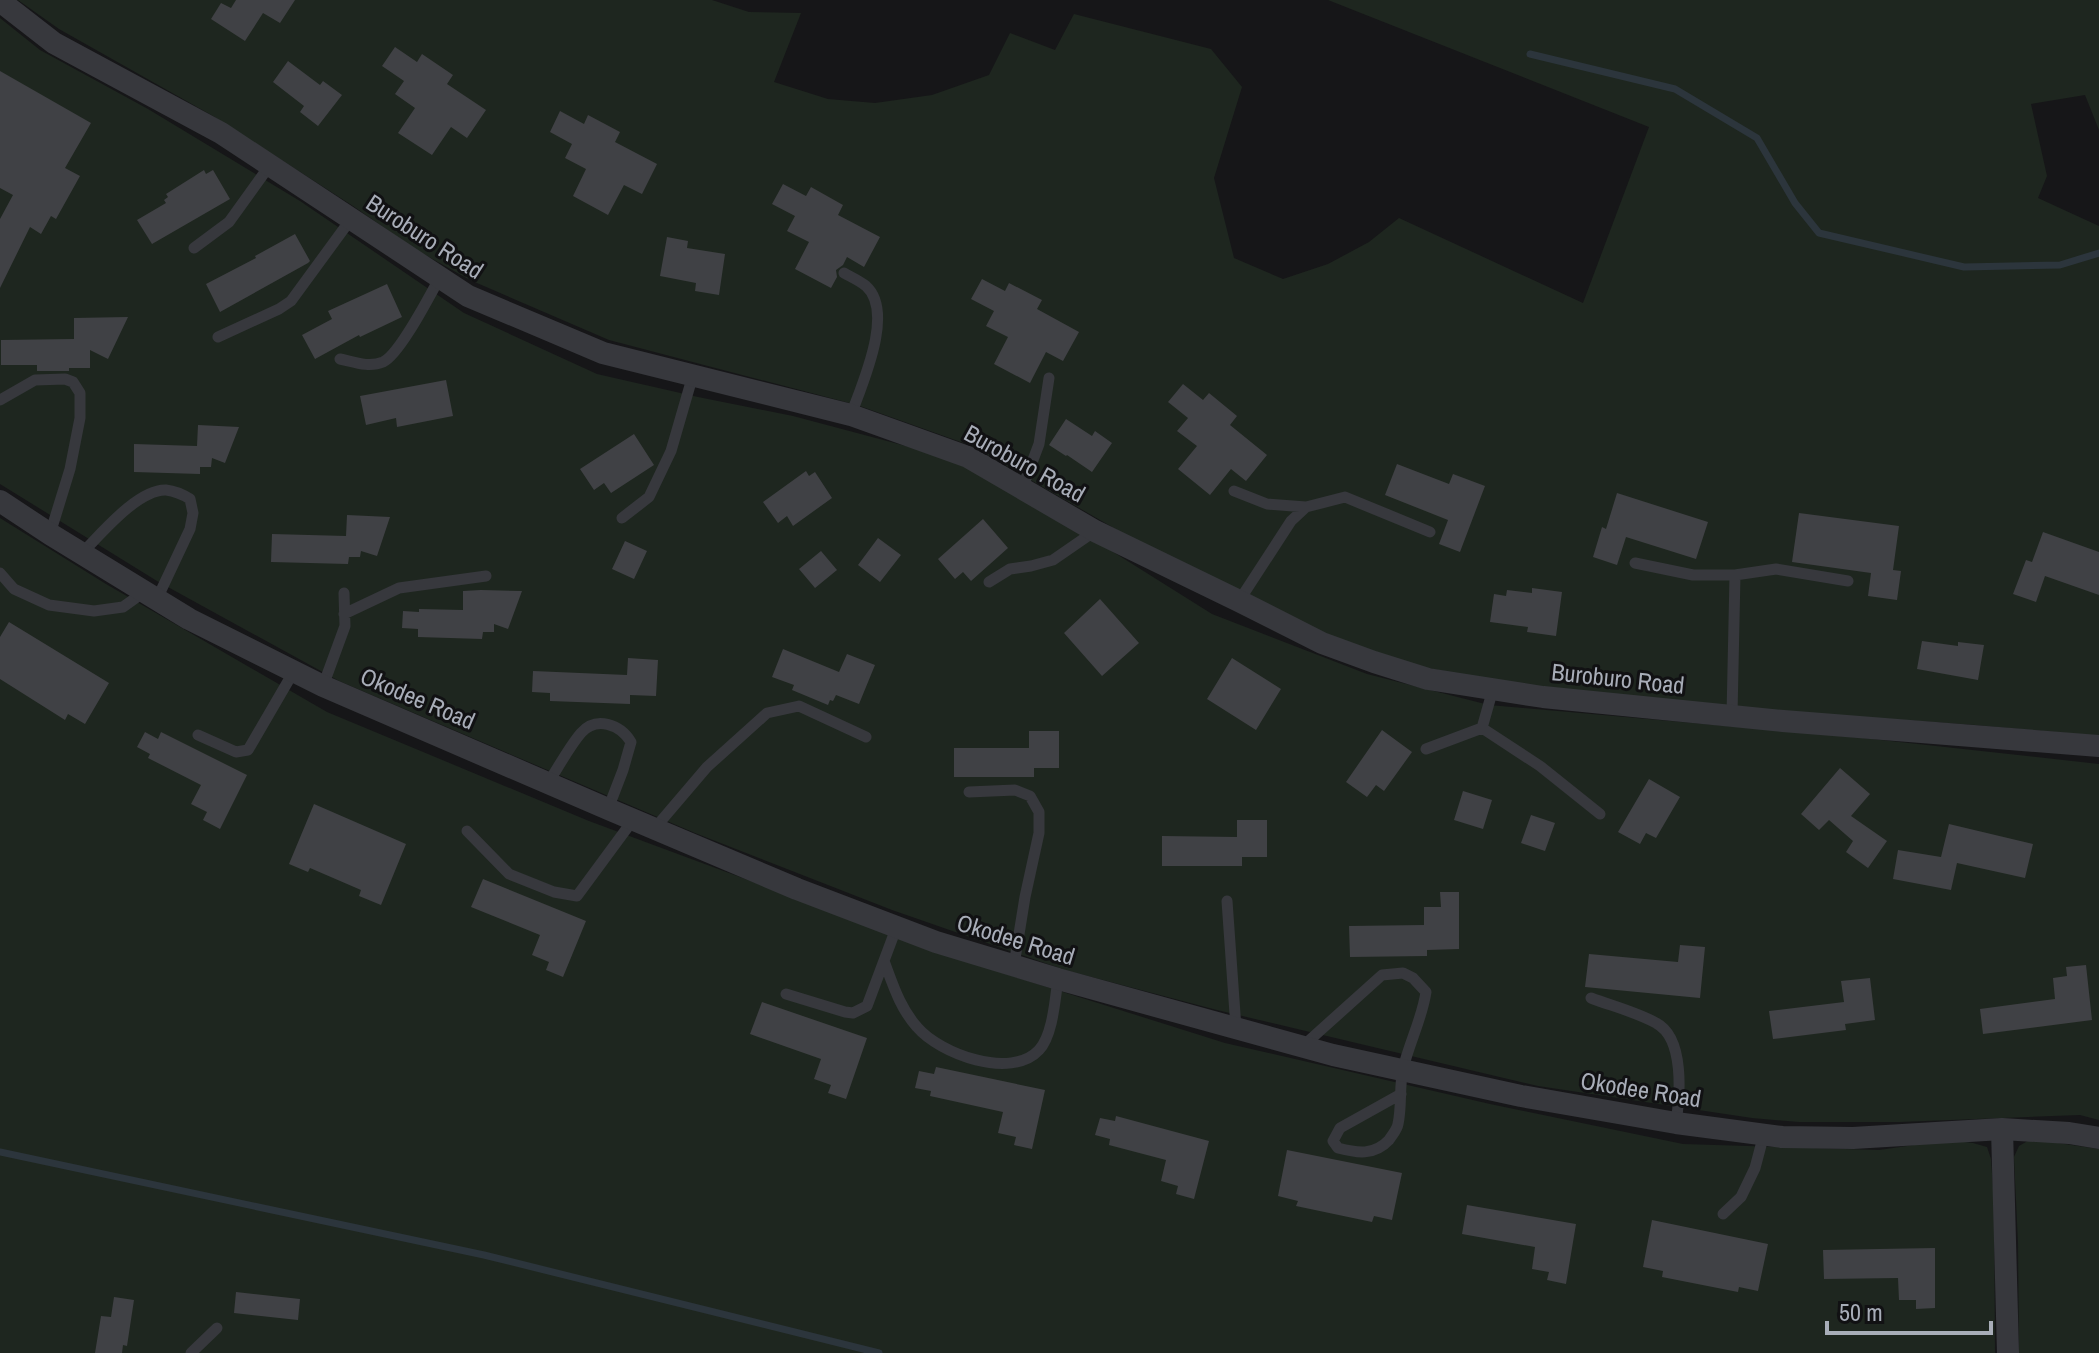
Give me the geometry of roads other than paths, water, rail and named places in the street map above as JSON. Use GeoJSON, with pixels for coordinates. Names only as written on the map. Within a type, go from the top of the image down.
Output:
{"type":"FeatureCollection","features":[{"type":"Feature","properties":{"kind":"street","name":"Buroburo Road"},"geometry":{"type":"LineString","coordinates":[[0,1],[54,43],[221,133],[468,296],[603,353],[851,415],[968,457],[1095,531],[1322,643],[1374,662],[1428,679],[1543,697],[1783,721],[2099,746]]}},
{"type":"Feature","properties":{"kind":"street","name":"Okodee Road"},"geometry":{"type":"LineString","coordinates":[[0,501],[189,619],[323,686],[797,889],[936,942],[1303,1047],[1521,1096],[1676,1123],[1782,1137],[1853,1138],[2002,1129],[2099,1138]]}},
{"type":"Feature","properties":{"kind":"street"},"geometry":{"type":"LineString","coordinates":[[2002,1129],[2008,1353]]}},
{"type":"Feature","properties":{"kind":"lane"},"geometry":{"type":"LineString","coordinates":[[194,248],[229,222],[270,165]]}},
{"type":"Feature","properties":{"kind":"lane"},"geometry":{"type":"LineString","coordinates":[[218,337],[291,301],[351,219]]}},
{"type":"Feature","properties":{"kind":"lane"},"geometry":{"type":"LineString","coordinates":[[844,273],[868,288],[878,309],[875,345],[851,415]]}},
{"type":"Feature","properties":{"kind":"lane"},"geometry":{"type":"LineString","coordinates":[[340,359],[366,365],[385,361],[408,333],[440,277]]}},
{"type":"Feature","properties":{"kind":"lane"},"geometry":{"type":"LineString","coordinates":[[622,518],[649,497],[671,451],[693,375]]}},
{"type":"Feature","properties":{"kind":"lane"},"geometry":{"type":"LineString","coordinates":[[1022,489],[1039,444],[1049,378]]}},
{"type":"Feature","properties":{"kind":"lane"},"geometry":{"type":"LineString","coordinates":[[0,400],[35,380],[65,379],[73,382],[80,393],[80,418],[72,456],[50,534]]}},
{"type":"Feature","properties":{"kind":"lane"},"geometry":{"type":"LineString","coordinates":[[0,573],[14,589],[49,605],[94,611],[123,607],[151,595],[190,529],[193,513],[190,499],[163,490],[132,503],[82,553]]}},
{"type":"Feature","properties":{"kind":"lane"},"geometry":{"type":"LineString","coordinates":[[1234,491],[1267,504],[1306,507],[1345,497],[1430,532]]}},
{"type":"Feature","properties":{"kind":"lane"},"geometry":{"type":"LineString","coordinates":[[1239,601],[1291,521],[1306,507]]}},
{"type":"Feature","properties":{"kind":"lane"},"geometry":{"type":"LineString","coordinates":[[989,582],[1010,569],[1053,560],[1095,531]]}},
{"type":"Feature","properties":{"kind":"lane"},"geometry":{"type":"LineString","coordinates":[[1635,563],[1693,575],[1735,575],[1776,569],[1848,581]]}},
{"type":"Feature","properties":{"kind":"lane"},"geometry":{"type":"LineString","coordinates":[[1732,715],[1735,575]]}},
{"type":"Feature","properties":{"kind":"lane"},"geometry":{"type":"LineString","coordinates":[[344,614],[399,588],[486,576]]}},
{"type":"Feature","properties":{"kind":"lane"},"geometry":{"type":"LineString","coordinates":[[323,686],[345,626],[344,593]]}},
{"type":"Feature","properties":{"kind":"lane"},"geometry":{"type":"LineString","coordinates":[[198,735],[236,752],[248,750],[294,671]]}},
{"type":"Feature","properties":{"kind":"lane"},"geometry":{"type":"LineString","coordinates":[[1482,728],[1493,689]]}},
{"type":"Feature","properties":{"kind":"lane"},"geometry":{"type":"LineString","coordinates":[[655,828],[707,767],[767,713],[799,706],[866,737]]}},
{"type":"Feature","properties":{"kind":"lane"},"geometry":{"type":"LineString","coordinates":[[548,783],[582,731],[597,724],[610,724],[625,731],[631,742],[608,809]]}},
{"type":"Feature","properties":{"kind":"lane"},"geometry":{"type":"LineString","coordinates":[[1426,749],[1482,728]]}},
{"type":"Feature","properties":{"kind":"lane"},"geometry":{"type":"LineString","coordinates":[[1482,728],[1540,766],[1600,814]]}},
{"type":"Feature","properties":{"kind":"lane"},"geometry":{"type":"LineString","coordinates":[[969,792],[1015,790],[1030,796],[1039,812],[1039,833],[1014,965]]}},
{"type":"Feature","properties":{"kind":"lane"},"geometry":{"type":"LineString","coordinates":[[467,831],[509,874],[554,892],[577,896],[633,820]]}},
{"type":"Feature","properties":{"kind":"lane"},"geometry":{"type":"LineString","coordinates":[[1227,901],[1236,1028]]}},
{"type":"Feature","properties":{"kind":"lane"},"geometry":{"type":"LineString","coordinates":[[786,994],[845,1012],[853,1013],[867,1006],[897,926]]}},
{"type":"Feature","properties":{"kind":"lane"},"geometry":{"type":"LineString","coordinates":[[884,961],[900,1004],[918,1029],[950,1050],[983,1062],[1004,1064],[1025,1061],[1039,1050],[1047,1038],[1058,979]]}},
{"type":"Feature","properties":{"kind":"lane"},"geometry":{"type":"LineString","coordinates":[[1303,1047],[1382,975],[1403,973],[1413,978],[1426,992],[1424,1008],[1403,1070],[1401,1094],[1398,1128],[1375,1151],[1358,1153],[1338,1148],[1333,1141],[1340,1128],[1401,1094]]}},
{"type":"Feature","properties":{"kind":"lane"},"geometry":{"type":"LineString","coordinates":[[1591,998],[1659,1024],[1675,1044],[1680,1094],[1676,1123]]}},
{"type":"Feature","properties":{"kind":"lane"},"geometry":{"type":"LineString","coordinates":[[1723,1214],[1741,1197],[1755,1168],[1764,1134]]}},
{"type":"Feature","properties":{"kind":"lane"},"geometry":{"type":"LineString","coordinates":[[191,1353],[217,1328]]}},
{"type":"Feature","properties":{"kind":"waterway"},"geometry":{"type":"LineString","coordinates":[[1530,54],[1675,89],[1757,138],[1795,203],[1819,233],[1964,267],[2060,265],[2099,253]]}},
{"type":"Feature","properties":{"kind":"waterway"},"geometry":{"type":"LineString","coordinates":[[0,1152],[484,1255],[879,1353]]}}]}
